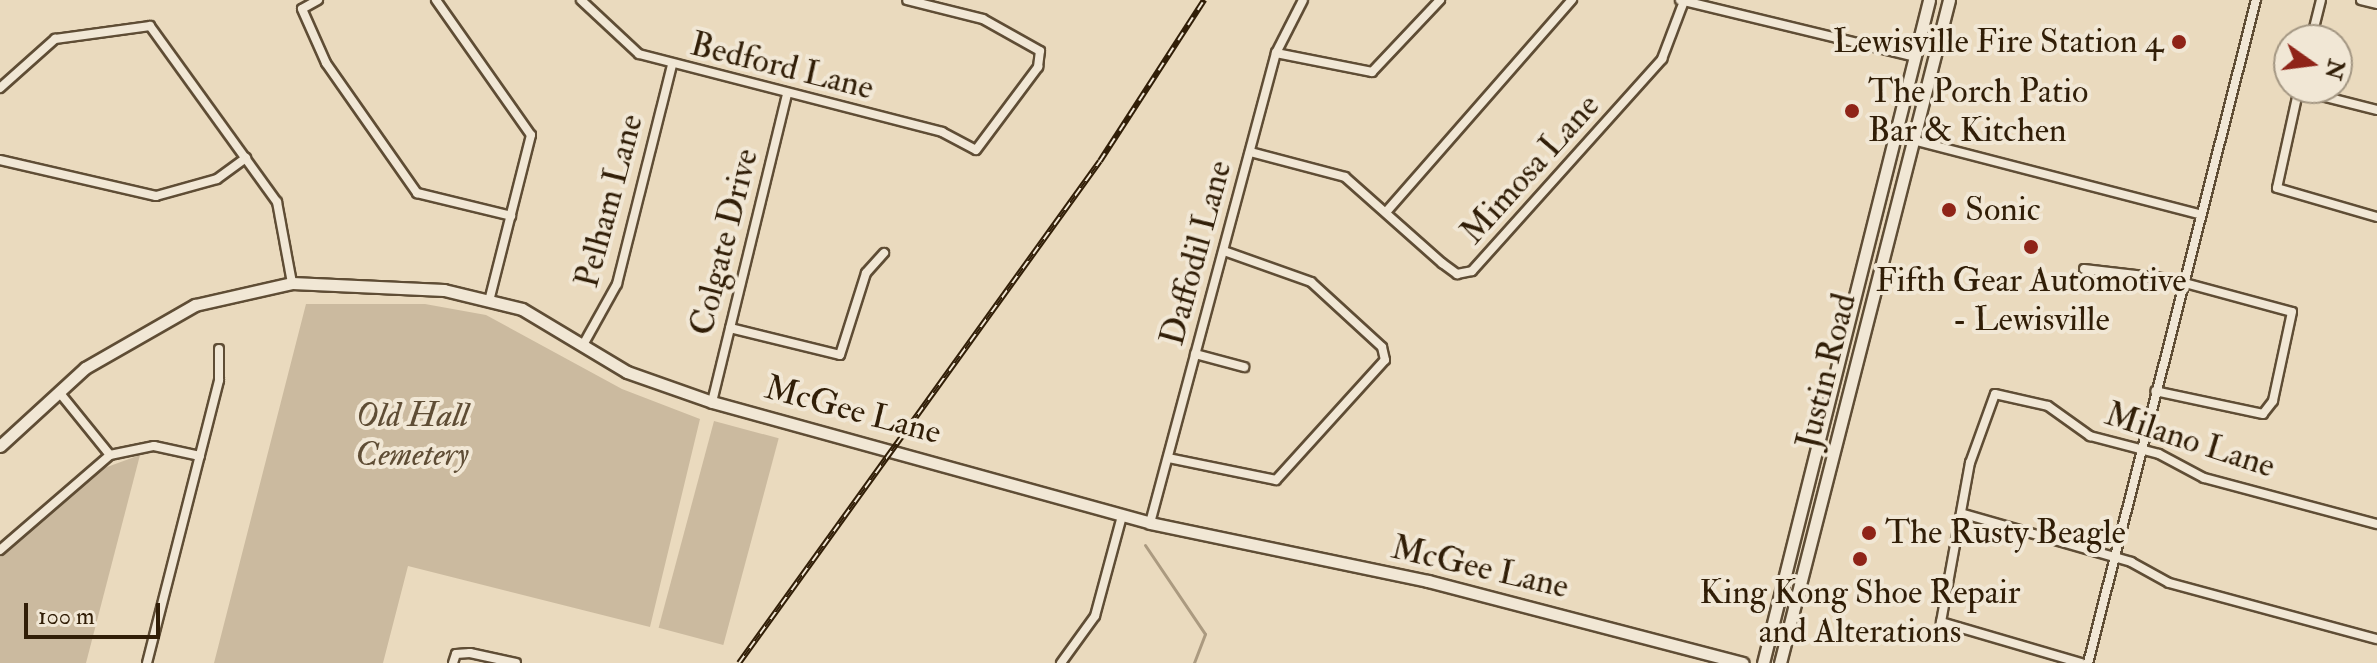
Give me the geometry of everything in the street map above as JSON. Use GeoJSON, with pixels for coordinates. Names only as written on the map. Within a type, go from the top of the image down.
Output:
{"type":"FeatureCollection","features":[{"type":"Feature","properties":{"kind":"street"},"geometry":{"type":"LineString","coordinates":[[318,0],[302,9],[326,63],[422,198],[511,216]]}},
{"type":"Feature","properties":{"kind":"street"},"geometry":{"type":"LineString","coordinates":[[436,0],[531,135],[490,297]]}},
{"type":"Feature","properties":{"kind":"street","name":"Bedford Lane"},"geometry":{"type":"LineString","coordinates":[[581,0],[624,46],[672,65],[942,132],[967,149],[985,145],[1041,60],[1040,51],[999,26],[907,0]]}},
{"type":"Feature","properties":{"kind":"street","name":"Daffodil Lane"},"geometry":{"type":"LineString","coordinates":[[1150,523],[1276,53],[1303,0]]}},
{"type":"Feature","properties":{"kind":"street"},"geometry":{"type":"LineString","coordinates":[[1276,53],[1372,72],[1440,0]]}},
{"type":"Feature","properties":{"kind":"street"},"geometry":{"type":"LineString","coordinates":[[1387,211],[1572,0]]}},
{"type":"Feature","properties":{"kind":"street"},"geometry":{"type":"LineString","coordinates":[[1682,0],[1915,57]]}},
{"type":"Feature","properties":{"kind":"street","name":"Mimosa Lane"},"geometry":{"type":"LineString","coordinates":[[1250,152],[1345,177],[1387,211],[1442,263],[1457,274],[1472,271],[1662,59],[1682,0]]}},
{"type":"Feature","properties":{"kind":"street","name":"Justin Road"},"geometry":{"type":"LineString","coordinates":[[1763,663],[1929,0]]}},
{"type":"Feature","properties":{"kind":"street","name":"Justin Road"},"geometry":{"type":"LineString","coordinates":[[1780,663],[1949,0]]}},
{"type":"Feature","properties":{"kind":"street"},"geometry":{"type":"LineString","coordinates":[[2088,663],[2198,214],[2256,0]]}},
{"type":"Feature","properties":{"kind":"street"},"geometry":{"type":"LineString","coordinates":[[2315,24],[2321,0]]}},
{"type":"Feature","properties":{"kind":"street"},"geometry":{"type":"LineString","coordinates":[[2361,0],[2377,4]]}},
{"type":"Feature","properties":{"kind":"street"},"geometry":{"type":"LineString","coordinates":[[0,88],[55,39],[150,26],[281,210],[292,283]]}},
{"type":"Feature","properties":{"kind":"street","name":"Pelham Lane"},"geometry":{"type":"LineString","coordinates":[[583,345],[617,284],[672,65]]}},
{"type":"Feature","properties":{"kind":"street","name":"Colgate Drive"},"geometry":{"type":"LineString","coordinates":[[712,402],[787,94]]}},
{"type":"Feature","properties":{"kind":"street"},"geometry":{"type":"LineString","coordinates":[[2295,104],[2277,188],[2377,217]]}},
{"type":"Feature","properties":{"kind":"street"},"geometry":{"type":"LineString","coordinates":[[2353,104],[2377,110]]}},
{"type":"Feature","properties":{"kind":"street"},"geometry":{"type":"LineString","coordinates":[[1897,136],[2198,214]]}},
{"type":"Feature","properties":{"kind":"street"},"geometry":{"type":"LineString","coordinates":[[0,160],[156,196],[217,179],[246,158]]}},
{"type":"Feature","properties":{"kind":"street"},"geometry":{"type":"LineString","coordinates":[[1168,458],[1276,480],[1385,360],[1382,347],[1311,282],[1224,251]]}},
{"type":"Feature","properties":{"kind":"street"},"geometry":{"type":"LineString","coordinates":[[730,328],[840,355],[866,273],[884,253]]}},
{"type":"Feature","properties":{"kind":"street"},"geometry":{"type":"LineString","coordinates":[[2084,269],[2181,282],[2292,312],[2273,401],[2263,414],[2155,391]]}},
{"type":"Feature","properties":{"kind":"street","name":"McGee Lane"},"geometry":{"type":"LineString","coordinates":[[0,446],[59,392],[161,320],[236,293],[292,283],[490,297],[649,382],[712,402],[900,449],[1122,516],[1428,581],[1743,663]]}},
{"type":"Feature","properties":{"kind":"street"},"geometry":{"type":"LineString","coordinates":[[147,663],[219,380],[219,349]]}},
{"type":"Feature","properties":{"kind":"street"},"geometry":{"type":"LineString","coordinates":[[1195,354],[1244,367]]}},
{"type":"Feature","properties":{"kind":"street"},"geometry":{"type":"LineString","coordinates":[[59,392],[110,455]]}},
{"type":"Feature","properties":{"kind":"street","name":"Milano Lane"},"geometry":{"type":"LineString","coordinates":[[1964,514],[1974,448],[1995,394],[2039,403],[2090,436],[2140,449],[2204,478],[2377,524]]}},
{"type":"Feature","properties":{"kind":"street"},"geometry":{"type":"LineString","coordinates":[[1823,419],[1842,424]]}},
{"type":"Feature","properties":{"kind":"street"},"geometry":{"type":"LineString","coordinates":[[0,550],[110,455],[154,446],[200,456]]}},
{"type":"Feature","properties":{"kind":"street"},"geometry":{"type":"LineString","coordinates":[[2081,663],[1941,622],[1964,514],[2115,556],[2169,583],[2377,639]]}},
{"type":"Feature","properties":{"kind":"street"},"geometry":{"type":"LineString","coordinates":[[1061,663],[1095,616],[1122,516]]}},
{"type":"Feature","properties":{"kind":"street"},"geometry":{"type":"LineString","coordinates":[[455,658],[516,663]]}},
{"type":"Feature","properties":{"kind":"green space","name":"Old Hall Cemetery"},"geometry":{"type":"Polygon","coordinates":[[[306,304],[425,304],[486,315],[622,389],[700,419],[650,627],[408,566],[383,663],[214,663],[306,304]]]}},
{"type":"Feature","properties":{"kind":"green space"},"geometry":{"type":"Polygon","coordinates":[[[714,421],[779,438],[723,645],[659,628],[714,421]]]}},
{"type":"Feature","properties":{"kind":"green space"},"geometry":{"type":"Polygon","coordinates":[[[140,455],[86,663],[0,663],[0,557],[96,471],[140,455]]]}},
{"type":"Feature","properties":{"kind":"waterway"},"geometry":{"type":"LineString","coordinates":[[1145,545],[1205,634],[1194,663]]}},
{"type":"Feature","properties":{"kind":"railway"},"geometry":{"type":"LineString","coordinates":[[739,663],[1100,161],[1204,0]]}},
{"type":"Feature","properties":{"kind":"place","name":"Lewisville Fire Station 4"},"geometry":{"type":"Point","coordinates":[2179,42]}},
{"type":"Feature","properties":{"kind":"place","name":"The Porch Patio Bar & Kitchen"},"geometry":{"type":"Point","coordinates":[1852,111]}},
{"type":"Feature","properties":{"kind":"place","name":"Sonic"},"geometry":{"type":"Point","coordinates":[1949,210]}},
{"type":"Feature","properties":{"kind":"place","name":"Fifth Gear Automotive - Lewisville"},"geometry":{"type":"Point","coordinates":[2031,247]}},
{"type":"Feature","properties":{"kind":"place","name":"The Rusty Beagle"},"geometry":{"type":"Point","coordinates":[1869,533]}},
{"type":"Feature","properties":{"kind":"place","name":"King Kong Shoe Repair and Alterations"},"geometry":{"type":"Point","coordinates":[1860,559]}}]}
